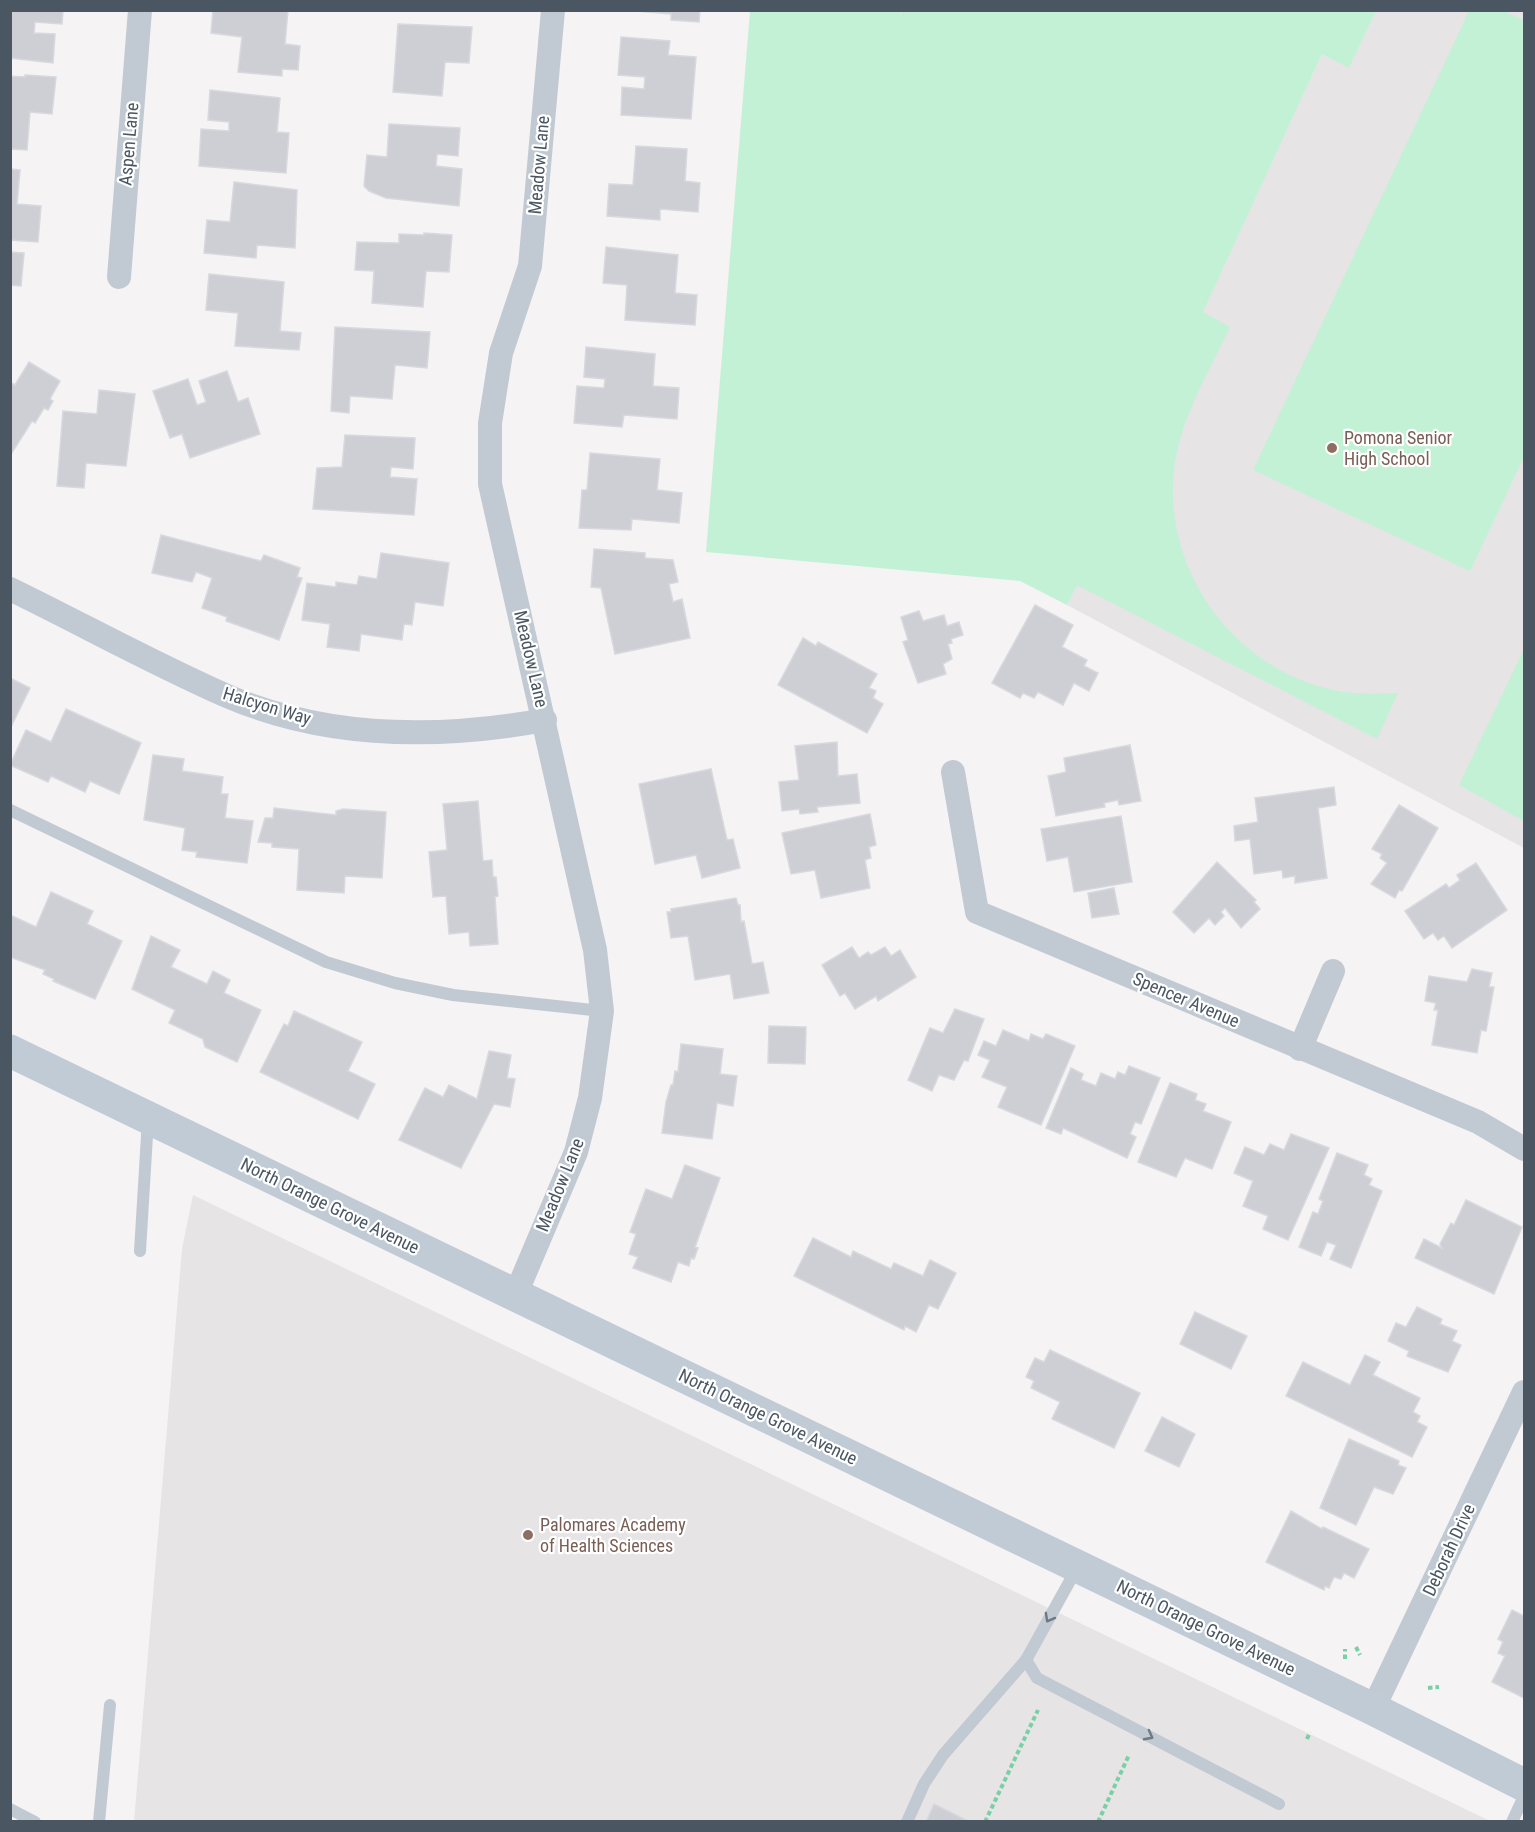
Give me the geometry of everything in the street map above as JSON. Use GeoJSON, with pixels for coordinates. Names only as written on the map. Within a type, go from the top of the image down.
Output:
{"type":"FeatureCollection","features":[{"type":"Feature","properties":{"kind":"main road","name":"North Orange Grove Avenue"},"geometry":{"type":"LineString","coordinates":[[10,1051],[1374,1709],[1524,1785]]}},
{"type":"Feature","properties":{"kind":"street","name":"Aspen Lane"},"geometry":{"type":"LineString","coordinates":[[119,277],[140,10]]}},
{"type":"Feature","properties":{"kind":"street","name":"Meadow Lane"},"geometry":{"type":"LineString","coordinates":[[515,1296],[576,1152],[590,1098],[602,1011],[595,950],[490,484],[490,423],[501,353],[530,266],[553,10]]}},
{"type":"Feature","properties":{"kind":"street","name":"Halcyon Way"},"geometry":{"type":"LineString","coordinates":[[10,589],[228,696],[273,712],[332,725],[394,732],[440,734],[494,730],[545,720]]}},
{"type":"Feature","properties":{"kind":"street","name":"Spencer Avenue"},"geometry":{"type":"LineString","coordinates":[[953,772],[977,912],[1478,1122],[1524,1149]]}},
{"type":"Feature","properties":{"kind":"street"},"geometry":{"type":"LineString","coordinates":[[1300,1048],[1333,971]]}},
{"type":"Feature","properties":{"kind":"street","name":"Deborah Drive"},"geometry":{"type":"LineString","coordinates":[[1374,1709],[1524,1392]]}},
{"type":"Feature","properties":{"kind":"lane"},"geometry":{"type":"LineString","coordinates":[[10,810],[326,962],[395,983],[453,995],[602,1011]]}},
{"type":"Feature","properties":{"kind":"lane"},"geometry":{"type":"LineString","coordinates":[[140,1251],[148,1118]]}},
{"type":"Feature","properties":{"kind":"lane"},"geometry":{"type":"LineString","coordinates":[[907,1821],[924,1784],[943,1755],[1026,1659],[1078,1567]]}},
{"type":"Feature","properties":{"kind":"lane"},"geometry":{"type":"LineString","coordinates":[[1026,1659],[1037,1678],[1279,1804]]}},
{"type":"Feature","properties":{"kind":"lane"},"geometry":{"type":"LineString","coordinates":[[99,1821],[110,1705]]}},
{"type":"Feature","properties":{"kind":"lane"},"geometry":{"type":"LineString","coordinates":[[1512,1821],[1524,1796]]}},
{"type":"Feature","properties":{"kind":"lane"},"geometry":{"type":"LineString","coordinates":[[10,1809],[35,1821]]}},
{"type":"Feature","properties":{"kind":"path"},"geometry":{"type":"LineString","coordinates":[[1356,1647],[1360,1655]]}},
{"type":"Feature","properties":{"kind":"path"},"geometry":{"type":"LineString","coordinates":[[1344,1659],[1345,1649]]}},
{"type":"Feature","properties":{"kind":"path"},"geometry":{"type":"LineString","coordinates":[[1428,1688],[1439,1687]]}},
{"type":"Feature","properties":{"kind":"path"},"geometry":{"type":"LineString","coordinates":[[985,1821],[1038,1710]]}},
{"type":"Feature","properties":{"kind":"path"},"geometry":{"type":"LineString","coordinates":[[1307,1739],[1310,1732]]}},
{"type":"Feature","properties":{"kind":"path"},"geometry":{"type":"LineString","coordinates":[[1098,1821],[1129,1755]]}},
{"type":"Feature","properties":{"kind":"shaded area","name":"Pomona Senior High School"},"geometry":{"type":"Polygon","coordinates":[[[1376,11],[1524,11],[1524,848],[1067,605],[1322,54],[1349,67],[1376,11]]]}},
{"type":"Feature","properties":{"kind":"shaded area","name":"Palomares Academy of Health Sciences"},"geometry":{"type":"Polygon","coordinates":[[[193,1195],[1490,1821],[134,1822],[182,1249],[193,1195]]]}},
{"type":"Feature","properties":{"kind":"green space"},"geometry":{"type":"Polygon","coordinates":[[[901,10],[1376,11],[1349,68],[1322,54],[1203,312],[1230,327],[1185,423],[1176,457],[1173,494],[1177,529],[1187,564],[1203,596],[1224,624],[1249,649],[1279,669],[1312,684],[1355,693],[1398,693],[1377,739],[1077,585],[1067,605],[1020,581],[706,552],[750,11],[900,11],[900,16],[901,10]]]}},
{"type":"Feature","properties":{"kind":"green space"},"geometry":{"type":"Polygon","coordinates":[[[1469,11],[1504,11],[1524,20],[1524,457],[1470,571],[1253,470],[1469,11]]]}},
{"type":"Feature","properties":{"kind":"green space"},"geometry":{"type":"Polygon","coordinates":[[[1524,649],[1524,821],[1459,785],[1524,649]]]}},
{"type":"Feature","properties":{"kind":"building"},"geometry":{"type":"Polygon","coordinates":[[[10,10],[63,10],[62,24],[35,22],[34,33],[55,34],[53,63],[10,58],[10,10]]]}},
{"type":"Feature","properties":{"kind":"building"},"geometry":{"type":"Polygon","coordinates":[[[213,10],[288,10],[285,44],[300,46],[298,70],[282,69],[282,76],[238,72],[242,37],[211,33],[213,10]]]}},
{"type":"Feature","properties":{"kind":"building"},"geometry":{"type":"Polygon","coordinates":[[[625,10],[700,10],[699,22],[671,20],[671,14],[625,10]]]}},
{"type":"Feature","properties":{"kind":"building"},"geometry":{"type":"Polygon","coordinates":[[[398,24],[472,27],[469,63],[445,62],[442,96],[393,92],[398,24]]]}},
{"type":"Feature","properties":{"kind":"building"},"geometry":{"type":"Polygon","coordinates":[[[621,37],[670,41],[668,55],[696,57],[691,119],[621,115],[622,87],[644,89],[645,77],[618,75],[621,37]]]}},
{"type":"Feature","properties":{"kind":"building"},"geometry":{"type":"Polygon","coordinates":[[[25,75],[56,77],[52,114],[30,112],[27,150],[10,149],[10,76],[25,77],[25,75]]]}},
{"type":"Feature","properties":{"kind":"building"},"geometry":{"type":"Polygon","coordinates":[[[210,90],[280,98],[277,132],[289,133],[286,173],[199,166],[201,129],[229,131],[229,122],[208,120],[210,90]]]}},
{"type":"Feature","properties":{"kind":"building"},"geometry":{"type":"Polygon","coordinates":[[[389,124],[460,128],[458,156],[437,154],[436,166],[462,169],[459,206],[386,198],[369,191],[364,186],[367,155],[387,157],[389,124]]]}},
{"type":"Feature","properties":{"kind":"building"},"geometry":{"type":"Polygon","coordinates":[[[636,146],[687,149],[685,181],[700,183],[698,212],[660,209],[660,220],[607,216],[609,184],[633,185],[636,146]]]}},
{"type":"Feature","properties":{"kind":"building"},"geometry":{"type":"Polygon","coordinates":[[[10,169],[20,170],[17,204],[41,206],[38,242],[10,240],[10,169]]]}},
{"type":"Feature","properties":{"kind":"building"},"geometry":{"type":"Polygon","coordinates":[[[234,182],[297,190],[295,248],[257,245],[256,258],[204,253],[207,220],[230,222],[234,182]]]}},
{"type":"Feature","properties":{"kind":"building"},"geometry":{"type":"Polygon","coordinates":[[[424,233],[452,235],[449,272],[426,271],[423,307],[372,303],[374,271],[355,270],[357,242],[399,243],[399,234],[424,235],[424,233]]]}},
{"type":"Feature","properties":{"kind":"building"},"geometry":{"type":"Polygon","coordinates":[[[606,247],[678,255],[675,293],[697,295],[695,325],[625,320],[627,285],[603,283],[606,247]]]}},
{"type":"Feature","properties":{"kind":"building"},"geometry":{"type":"Polygon","coordinates":[[[10,252],[24,253],[21,286],[10,285],[10,252]]]}},
{"type":"Feature","properties":{"kind":"building"},"geometry":{"type":"Polygon","coordinates":[[[209,274],[284,282],[280,331],[301,333],[299,350],[235,346],[238,313],[206,310],[209,274]]]}},
{"type":"Feature","properties":{"kind":"building"},"geometry":{"type":"Polygon","coordinates":[[[335,327],[430,332],[427,368],[395,365],[392,399],[350,396],[349,413],[331,411],[335,327]]]}},
{"type":"Feature","properties":{"kind":"building"},"geometry":{"type":"Polygon","coordinates":[[[586,347],[655,354],[653,386],[679,388],[677,419],[624,415],[622,427],[574,423],[577,386],[604,388],[605,379],[584,377],[586,347]]]}},
{"type":"Feature","properties":{"kind":"building"},"geometry":{"type":"Polygon","coordinates":[[[29,362],[60,381],[50,399],[53,401],[48,410],[44,408],[35,423],[32,421],[10,456],[10,382],[15,385],[29,362]]]}},
{"type":"Feature","properties":{"kind":"building"},"geometry":{"type":"Polygon","coordinates":[[[227,371],[238,402],[248,398],[260,434],[190,458],[182,434],[170,438],[153,391],[188,379],[197,405],[206,402],[199,381],[227,371]]]}},
{"type":"Feature","properties":{"kind":"building"},"geometry":{"type":"Polygon","coordinates":[[[99,390],[135,394],[126,466],[86,463],[84,488],[57,486],[63,411],[97,414],[99,390]]]}},
{"type":"Feature","properties":{"kind":"building"},"geometry":{"type":"Polygon","coordinates":[[[345,435],[415,438],[413,469],[391,467],[390,477],[417,479],[414,515],[313,509],[317,468],[342,467],[345,435]]]}},
{"type":"Feature","properties":{"kind":"building"},"geometry":{"type":"Polygon","coordinates":[[[590,453],[660,459],[657,490],[682,493],[679,523],[632,519],[631,530],[579,528],[582,490],[587,490],[590,453]]]}},
{"type":"Feature","properties":{"kind":"building"},"geometry":{"type":"Polygon","coordinates":[[[161,535],[261,561],[264,555],[300,568],[297,577],[302,578],[279,640],[226,621],[227,617],[202,608],[212,578],[196,572],[192,582],[152,573],[161,535]]]}},
{"type":"Feature","properties":{"kind":"building"},"geometry":{"type":"Polygon","coordinates":[[[594,549],[645,553],[645,558],[673,560],[678,582],[669,584],[673,602],[682,599],[690,638],[615,654],[601,588],[591,587],[594,549]]]}},
{"type":"Feature","properties":{"kind":"building"},"geometry":{"type":"Polygon","coordinates":[[[381,553],[449,563],[443,606],[415,602],[412,625],[404,624],[402,640],[361,634],[359,651],[327,647],[330,624],[302,620],[307,583],[336,587],[336,582],[357,585],[359,576],[377,579],[381,553]]]}},
{"type":"Feature","properties":{"kind":"building"},"geometry":{"type":"Polygon","coordinates":[[[1035,605],[1073,625],[1062,647],[1087,660],[1084,666],[1098,673],[1089,691],[1074,683],[1063,705],[1038,692],[1034,698],[1023,693],[1020,698],[992,683],[1035,605]]]}},
{"type":"Feature","properties":{"kind":"building"},"geometry":{"type":"Polygon","coordinates":[[[919,611],[923,621],[944,615],[947,626],[959,622],[963,635],[951,639],[952,643],[948,644],[952,659],[943,664],[946,674],[918,683],[903,642],[908,640],[901,617],[919,611]]]}},
{"type":"Feature","properties":{"kind":"building"},"geometry":{"type":"Polygon","coordinates":[[[803,638],[816,646],[818,642],[877,674],[869,688],[876,691],[873,698],[883,704],[867,733],[778,685],[803,638]]]}},
{"type":"Feature","properties":{"kind":"building"},"geometry":{"type":"Polygon","coordinates":[[[10,678],[30,688],[10,729],[10,678]]]}},
{"type":"Feature","properties":{"kind":"building"},"geometry":{"type":"Polygon","coordinates":[[[66,709],[141,743],[119,794],[90,781],[85,792],[51,776],[48,782],[10,765],[26,730],[51,742],[66,709]]]}},
{"type":"Feature","properties":{"kind":"building"},"geometry":{"type":"Polygon","coordinates":[[[837,742],[838,776],[857,774],[860,803],[817,807],[818,812],[800,814],[799,809],[782,811],[779,782],[799,780],[795,746],[837,742]]]}},
{"type":"Feature","properties":{"kind":"building"},"geometry":{"type":"Polygon","coordinates":[[[1130,745],[1141,801],[1119,805],[1118,800],[1104,803],[1105,807],[1056,816],[1048,776],[1066,772],[1064,758],[1130,745]]]}},
{"type":"Feature","properties":{"kind":"building"},"geometry":{"type":"Polygon","coordinates":[[[153,755],[184,759],[182,771],[223,777],[221,794],[228,794],[225,818],[253,821],[247,863],[196,857],[197,852],[182,850],[185,828],[144,820],[153,755]]]}},
{"type":"Feature","properties":{"kind":"building"},"geometry":{"type":"Polygon","coordinates":[[[711,769],[727,840],[733,839],[740,868],[702,878],[696,855],[655,864],[639,784],[711,769]]]}},
{"type":"Feature","properties":{"kind":"building"},"geometry":{"type":"Polygon","coordinates":[[[1334,787],[1336,805],[1318,808],[1327,878],[1295,883],[1295,876],[1283,878],[1282,870],[1254,874],[1250,839],[1235,841],[1234,826],[1258,822],[1255,798],[1334,787]]]}},
{"type":"Feature","properties":{"kind":"building"},"geometry":{"type":"Polygon","coordinates":[[[478,801],[483,861],[492,860],[493,877],[496,877],[498,944],[470,946],[469,932],[449,934],[446,896],[433,897],[429,852],[447,850],[443,804],[478,801]]]}},
{"type":"Feature","properties":{"kind":"building"},"geometry":{"type":"Polygon","coordinates":[[[1399,805],[1438,828],[1402,891],[1399,890],[1395,898],[1371,884],[1387,863],[1380,858],[1382,854],[1372,849],[1399,805]]]}},
{"type":"Feature","properties":{"kind":"building"},"geometry":{"type":"Polygon","coordinates":[[[274,808],[336,815],[336,811],[343,809],[386,812],[382,878],[345,876],[344,893],[297,890],[299,849],[272,847],[272,843],[258,842],[265,818],[273,818],[274,808]]]}},
{"type":"Feature","properties":{"kind":"building"},"geometry":{"type":"Polygon","coordinates":[[[870,814],[876,845],[869,847],[871,858],[865,860],[870,888],[821,898],[815,870],[791,874],[782,833],[870,814]]]}},
{"type":"Feature","properties":{"kind":"building"},"geometry":{"type":"Polygon","coordinates":[[[1121,816],[1132,882],[1074,892],[1068,857],[1047,861],[1041,829],[1121,816]]]}},
{"type":"Feature","properties":{"kind":"building"},"geometry":{"type":"Polygon","coordinates":[[[1217,862],[1256,900],[1254,902],[1260,909],[1241,928],[1225,908],[1221,912],[1224,916],[1215,925],[1209,918],[1194,933],[1173,912],[1217,862]]]}},
{"type":"Feature","properties":{"kind":"building"},"geometry":{"type":"Polygon","coordinates":[[[1476,863],[1507,910],[1452,948],[1444,936],[1438,940],[1433,933],[1424,939],[1405,911],[1446,884],[1449,888],[1460,880],[1457,875],[1476,863]]]}},
{"type":"Feature","properties":{"kind":"building"},"geometry":{"type":"Polygon","coordinates":[[[1114,888],[1119,914],[1092,918],[1088,893],[1114,888]]]}},
{"type":"Feature","properties":{"kind":"building"},"geometry":{"type":"Polygon","coordinates":[[[51,892],[93,911],[87,924],[122,941],[95,999],[53,981],[54,979],[43,974],[45,970],[10,957],[10,915],[36,927],[51,892]]]}},
{"type":"Feature","properties":{"kind":"building"},"geometry":{"type":"Polygon","coordinates":[[[736,898],[740,905],[741,922],[744,921],[752,964],[763,962],[769,993],[734,999],[730,974],[695,980],[688,936],[671,938],[667,912],[671,912],[671,909],[736,898]]]}},
{"type":"Feature","properties":{"kind":"building"},"geometry":{"type":"Polygon","coordinates":[[[151,936],[180,950],[171,967],[207,984],[213,971],[230,980],[224,993],[261,1010],[237,1062],[205,1047],[203,1039],[169,1023],[175,1010],[132,989],[151,936]]]}},
{"type":"Feature","properties":{"kind":"building"},"geometry":{"type":"Polygon","coordinates":[[[852,947],[859,958],[868,952],[871,955],[885,947],[891,956],[900,950],[916,977],[878,1001],[876,996],[855,1009],[845,993],[840,996],[822,965],[852,947]]]}},
{"type":"Feature","properties":{"kind":"building"},"geometry":{"type":"Polygon","coordinates":[[[1472,969],[1492,973],[1489,987],[1494,987],[1486,1031],[1481,1030],[1477,1053],[1432,1045],[1438,1010],[1434,1010],[1436,1003],[1425,1001],[1429,976],[1467,982],[1472,969]]]}},
{"type":"Feature","properties":{"kind":"building"},"geometry":{"type":"Polygon","coordinates":[[[955,1009],[984,1019],[968,1061],[964,1060],[954,1080],[939,1075],[932,1091],[908,1080],[930,1028],[943,1033],[955,1009]]]}},
{"type":"Feature","properties":{"kind":"building"},"geometry":{"type":"Polygon","coordinates":[[[294,1011],[362,1042],[348,1071],[375,1084],[358,1119],[260,1072],[284,1024],[288,1026],[294,1011]]]}},
{"type":"Feature","properties":{"kind":"building"},"geometry":{"type":"Polygon","coordinates":[[[769,1026],[806,1027],[805,1064],[768,1063],[769,1026]]]}},
{"type":"Feature","properties":{"kind":"building"},"geometry":{"type":"Polygon","coordinates":[[[1003,1030],[1029,1041],[1031,1034],[1043,1039],[1046,1034],[1075,1046],[1041,1125],[998,1107],[1007,1087],[982,1077],[990,1060],[978,1055],[984,1041],[996,1046],[1003,1030]]]}},
{"type":"Feature","properties":{"kind":"building"},"geometry":{"type":"Polygon","coordinates":[[[681,1044],[723,1049],[720,1074],[737,1076],[733,1106],[717,1103],[712,1139],[662,1133],[666,1102],[671,1085],[673,1085],[675,1071],[678,1072],[681,1044]]]}},
{"type":"Feature","properties":{"kind":"building"},"geometry":{"type":"Polygon","coordinates":[[[489,1051],[511,1055],[507,1078],[515,1079],[510,1107],[494,1104],[461,1168],[399,1140],[425,1088],[443,1097],[449,1085],[477,1099],[489,1051]]]}},
{"type":"Feature","properties":{"kind":"building"},"geometry":{"type":"Polygon","coordinates":[[[1129,1066],[1160,1078],[1141,1124],[1135,1122],[1130,1134],[1136,1137],[1127,1158],[1063,1128],[1061,1134],[1046,1128],[1071,1068],[1083,1074],[1081,1080],[1096,1086],[1101,1073],[1115,1079],[1118,1072],[1125,1075],[1129,1066]]]}},
{"type":"Feature","properties":{"kind":"building"},"geometry":{"type":"Polygon","coordinates":[[[1170,1083],[1197,1094],[1195,1100],[1206,1104],[1203,1111],[1231,1122],[1212,1169],[1185,1158],[1176,1177],[1138,1162],[1170,1083]]]}},
{"type":"Feature","properties":{"kind":"building"},"geometry":{"type":"Polygon","coordinates":[[[1291,1134],[1329,1148],[1288,1240],[1263,1229],[1268,1216],[1243,1206],[1253,1181],[1234,1173],[1245,1147],[1264,1155],[1270,1144],[1284,1150],[1291,1134]]]}},
{"type":"Feature","properties":{"kind":"building"},"geometry":{"type":"Polygon","coordinates":[[[1337,1153],[1368,1165],[1364,1175],[1372,1179],[1369,1185],[1382,1191],[1351,1268],[1330,1259],[1336,1245],[1327,1242],[1321,1256],[1299,1247],[1313,1212],[1318,1214],[1323,1201],[1319,1199],[1337,1153]]]}},
{"type":"Feature","properties":{"kind":"building"},"geometry":{"type":"Polygon","coordinates":[[[685,1165],[720,1178],[695,1247],[698,1248],[694,1259],[691,1258],[689,1266],[678,1262],[671,1282],[633,1268],[638,1257],[629,1254],[636,1234],[630,1232],[646,1189],[672,1199],[685,1165]]]}},
{"type":"Feature","properties":{"kind":"building"},"geometry":{"type":"Polygon","coordinates":[[[1466,1200],[1522,1227],[1494,1294],[1415,1258],[1424,1239],[1442,1248],[1440,1244],[1451,1223],[1454,1225],[1466,1200]]]}},
{"type":"Feature","properties":{"kind":"building"},"geometry":{"type":"Polygon","coordinates":[[[813,1238],[851,1257],[853,1251],[891,1269],[894,1263],[923,1276],[930,1260],[956,1273],[938,1309],[929,1305],[916,1332],[905,1326],[904,1330],[794,1276],[813,1238]]]}},
{"type":"Feature","properties":{"kind":"building"},"geometry":{"type":"Polygon","coordinates":[[[1417,1307],[1442,1319],[1440,1324],[1457,1331],[1452,1341],[1461,1345],[1448,1372],[1407,1356],[1409,1351],[1388,1341],[1396,1323],[1406,1327],[1417,1307]]]}},
{"type":"Feature","properties":{"kind":"building"},"geometry":{"type":"Polygon","coordinates":[[[1195,1312],[1247,1336],[1231,1369],[1180,1344],[1195,1312]]]}},
{"type":"Feature","properties":{"kind":"building"},"geometry":{"type":"Polygon","coordinates":[[[1050,1350],[1140,1393],[1114,1448],[1052,1419],[1060,1402],[1031,1388],[1034,1381],[1026,1377],[1035,1358],[1044,1362],[1050,1350]]]}},
{"type":"Feature","properties":{"kind":"building"},"geometry":{"type":"Polygon","coordinates":[[[1365,1355],[1380,1362],[1373,1375],[1420,1398],[1413,1412],[1420,1416],[1417,1422],[1427,1427],[1412,1457],[1286,1396],[1303,1362],[1350,1385],[1365,1355]]]}},
{"type":"Feature","properties":{"kind":"building"},"geometry":{"type":"Polygon","coordinates":[[[1162,1417],[1195,1434],[1179,1467],[1145,1451],[1162,1417]]]}},
{"type":"Feature","properties":{"kind":"building"},"geometry":{"type":"Polygon","coordinates":[[[1349,1439],[1399,1461],[1398,1465],[1406,1468],[1393,1494],[1374,1487],[1356,1525],[1320,1508],[1349,1439]]]}},
{"type":"Feature","properties":{"kind":"building"},"geometry":{"type":"Polygon","coordinates":[[[1291,1511],[1322,1529],[1323,1527],[1369,1549],[1354,1578],[1344,1573],[1341,1579],[1334,1577],[1329,1588],[1325,1586],[1324,1590],[1266,1562],[1291,1511]]]}},
{"type":"Feature","properties":{"kind":"building"},"geometry":{"type":"Polygon","coordinates":[[[1512,1610],[1524,1616],[1524,1698],[1492,1682],[1505,1656],[1498,1653],[1503,1642],[1498,1639],[1512,1610]]]}},
{"type":"Feature","properties":{"kind":"building"},"geometry":{"type":"Polygon","coordinates":[[[934,1804],[970,1822],[926,1822],[934,1804]]]}},
{"type":"Feature","properties":{"kind":"place","name":"Pomona Senior High School"},"geometry":{"type":"Point","coordinates":[1332,448]}},
{"type":"Feature","properties":{"kind":"place","name":"Palomares Academy of Health Sciences"},"geometry":{"type":"Point","coordinates":[528,1535]}}]}
